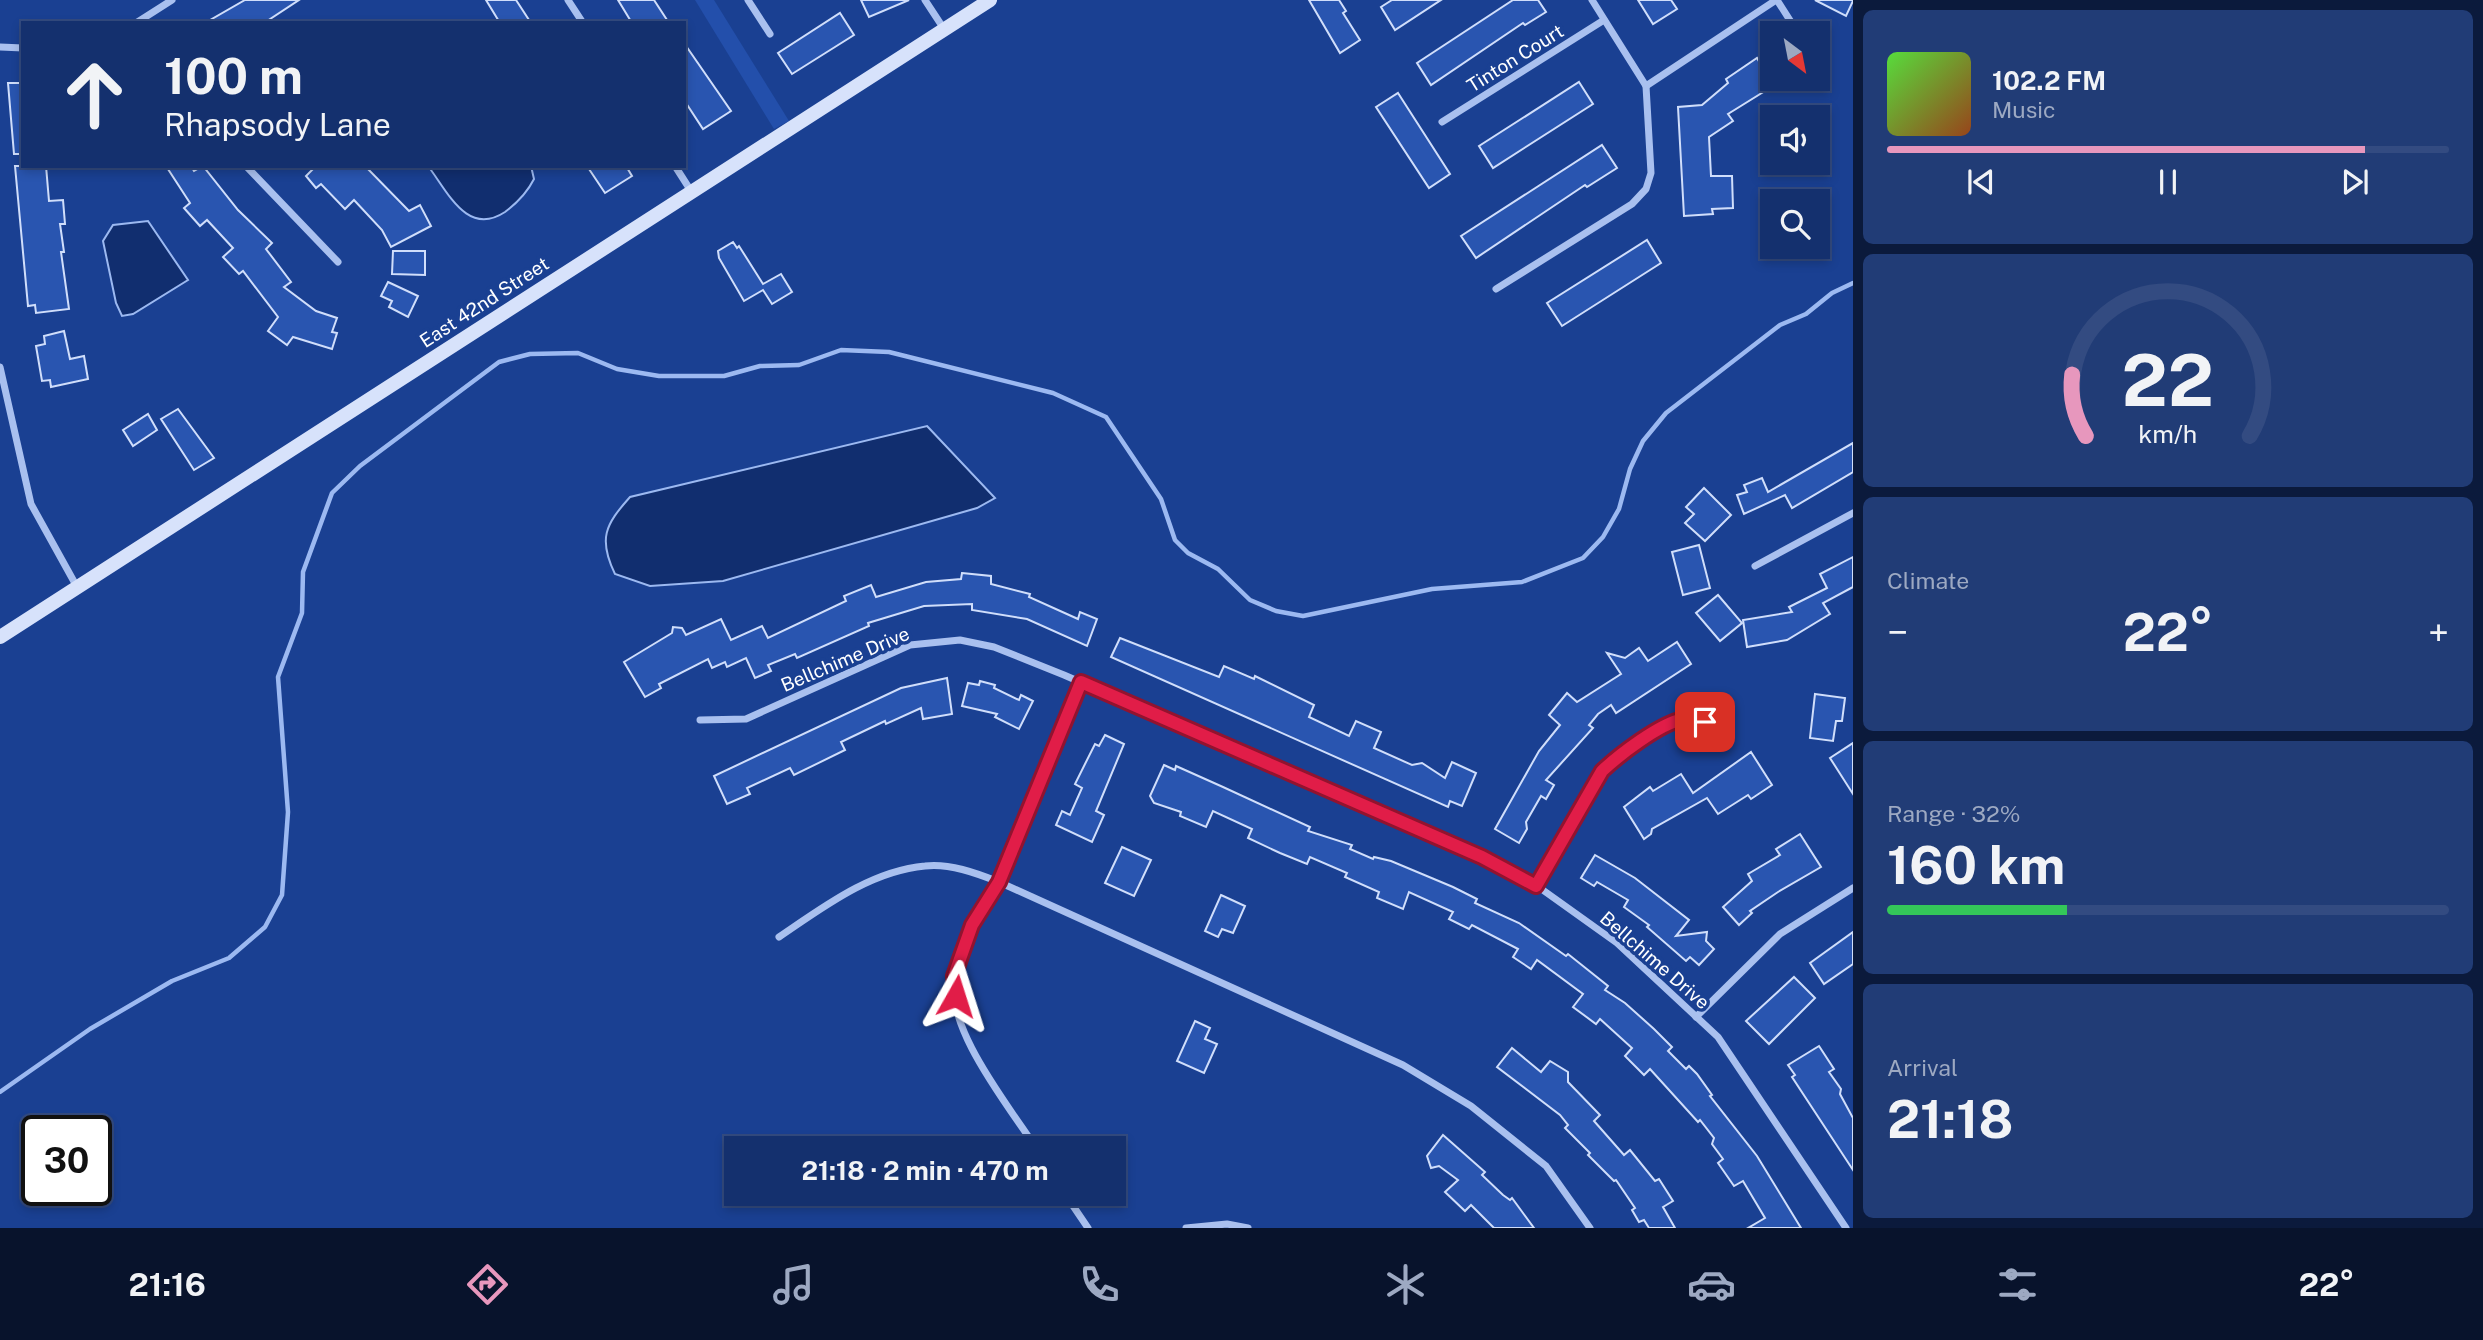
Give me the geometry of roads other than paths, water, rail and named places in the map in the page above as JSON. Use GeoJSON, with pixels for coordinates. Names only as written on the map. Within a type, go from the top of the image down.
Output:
{"type":"FeatureCollection","features":[{"type":"Feature","properties":{"kind":"street"},"geometry":{"type":"LineString","coordinates":[[149,19],[172,0]]}},
{"type":"Feature","properties":{"kind":"street"},"geometry":{"type":"LineString","coordinates":[[568,0],[582,21]]}},
{"type":"Feature","properties":{"kind":"street"},"geometry":{"type":"LineString","coordinates":[[748,0],[770,34]]}},
{"type":"Feature","properties":{"kind":"street"},"geometry":{"type":"LineString","coordinates":[[925,0],[944,29]]}},
{"type":"Feature","properties":{"kind":"street","name":"East 42nd Street"},"geometry":{"type":"LineString","coordinates":[[0,637],[944,29],[973,4],[990,0]]}},
{"type":"Feature","properties":{"kind":"street"},"geometry":{"type":"LineString","coordinates":[[1496,289],[1642,195],[1651,170],[1646,86],[1591,0]]}},
{"type":"Feature","properties":{"kind":"street"},"geometry":{"type":"LineString","coordinates":[[1646,86],[1776,0],[1790,21]]}},
{"type":"Feature","properties":{"kind":"street","name":"Tinton Court"},"geometry":{"type":"LineString","coordinates":[[1442,122],[1604,20]]}},
{"type":"Feature","properties":{"kind":"street"},"geometry":{"type":"LineString","coordinates":[[0,47],[21,48]]}},
{"type":"Feature","properties":{"kind":"street"},"geometry":{"type":"LineString","coordinates":[[248,168],[338,262]]}},
{"type":"Feature","properties":{"kind":"street"},"geometry":{"type":"LineString","coordinates":[[676,168],[691,191]]}},
{"type":"Feature","properties":{"kind":"street"},"geometry":{"type":"LineString","coordinates":[[0,368],[31,505],[78,587]]}},
{"type":"Feature","properties":{"kind":"street"},"geometry":{"type":"LineString","coordinates":[[1755,566],[1853,513]]}},
{"type":"Feature","properties":{"kind":"street","name":"Bellchime Drive"},"geometry":{"type":"LineString","coordinates":[[700,720],[746,719],[910,645],[960,640],[993,647],[1081,682],[1482,857],[1536,886],[1617,943],[1718,1037],[1846,1228]]}},
{"type":"Feature","properties":{"kind":"street"},"geometry":{"type":"LineString","coordinates":[[1028,1136],[984,1067],[957,1016],[954,976],[972,925],[999,882],[1081,682]]}},
{"type":"Feature","properties":{"kind":"street"},"geometry":{"type":"LineString","coordinates":[[1536,886],[1602,771],[1618,756],[1668,725],[1683,719],[1705,722]]}},
{"type":"Feature","properties":{"kind":"street"},"geometry":{"type":"LineString","coordinates":[[779,937],[842,895],[891,874],[926,865],[968,870],[1403,1065],[1471,1106],[1546,1166],[1591,1228]]}},
{"type":"Feature","properties":{"kind":"street"},"geometry":{"type":"LineString","coordinates":[[1696,1017],[1780,934],[1853,888]]}},
{"type":"Feature","properties":{"kind":"street"},"geometry":{"type":"LineString","coordinates":[[1073,1206],[1088,1228]]}},
{"type":"Feature","properties":{"kind":"street"},"geometry":{"type":"LineString","coordinates":[[1186,1228],[1215,1224],[1248,1228]]}},
{"type":"Feature","properties":{"kind":"waterway"},"geometry":{"type":"LineString","coordinates":[[0,1092],[90,1029],[172,981],[229,958],[265,927],[282,895],[288,812],[278,677],[302,613],[303,572],[332,493],[360,466],[499,362],[530,354],[578,353],[617,369],[659,376],[724,376],[760,366],[799,365],[841,350],[889,352],[1053,393],[1106,417],[1161,499],[1175,540],[1188,553],[1218,569],[1250,600],[1276,611],[1303,616],[1432,589],[1522,582],[1583,558],[1603,537],[1619,509],[1630,469],[1643,441],[1666,413],[1780,325],[1806,314],[1832,293],[1853,283]]}}]}
